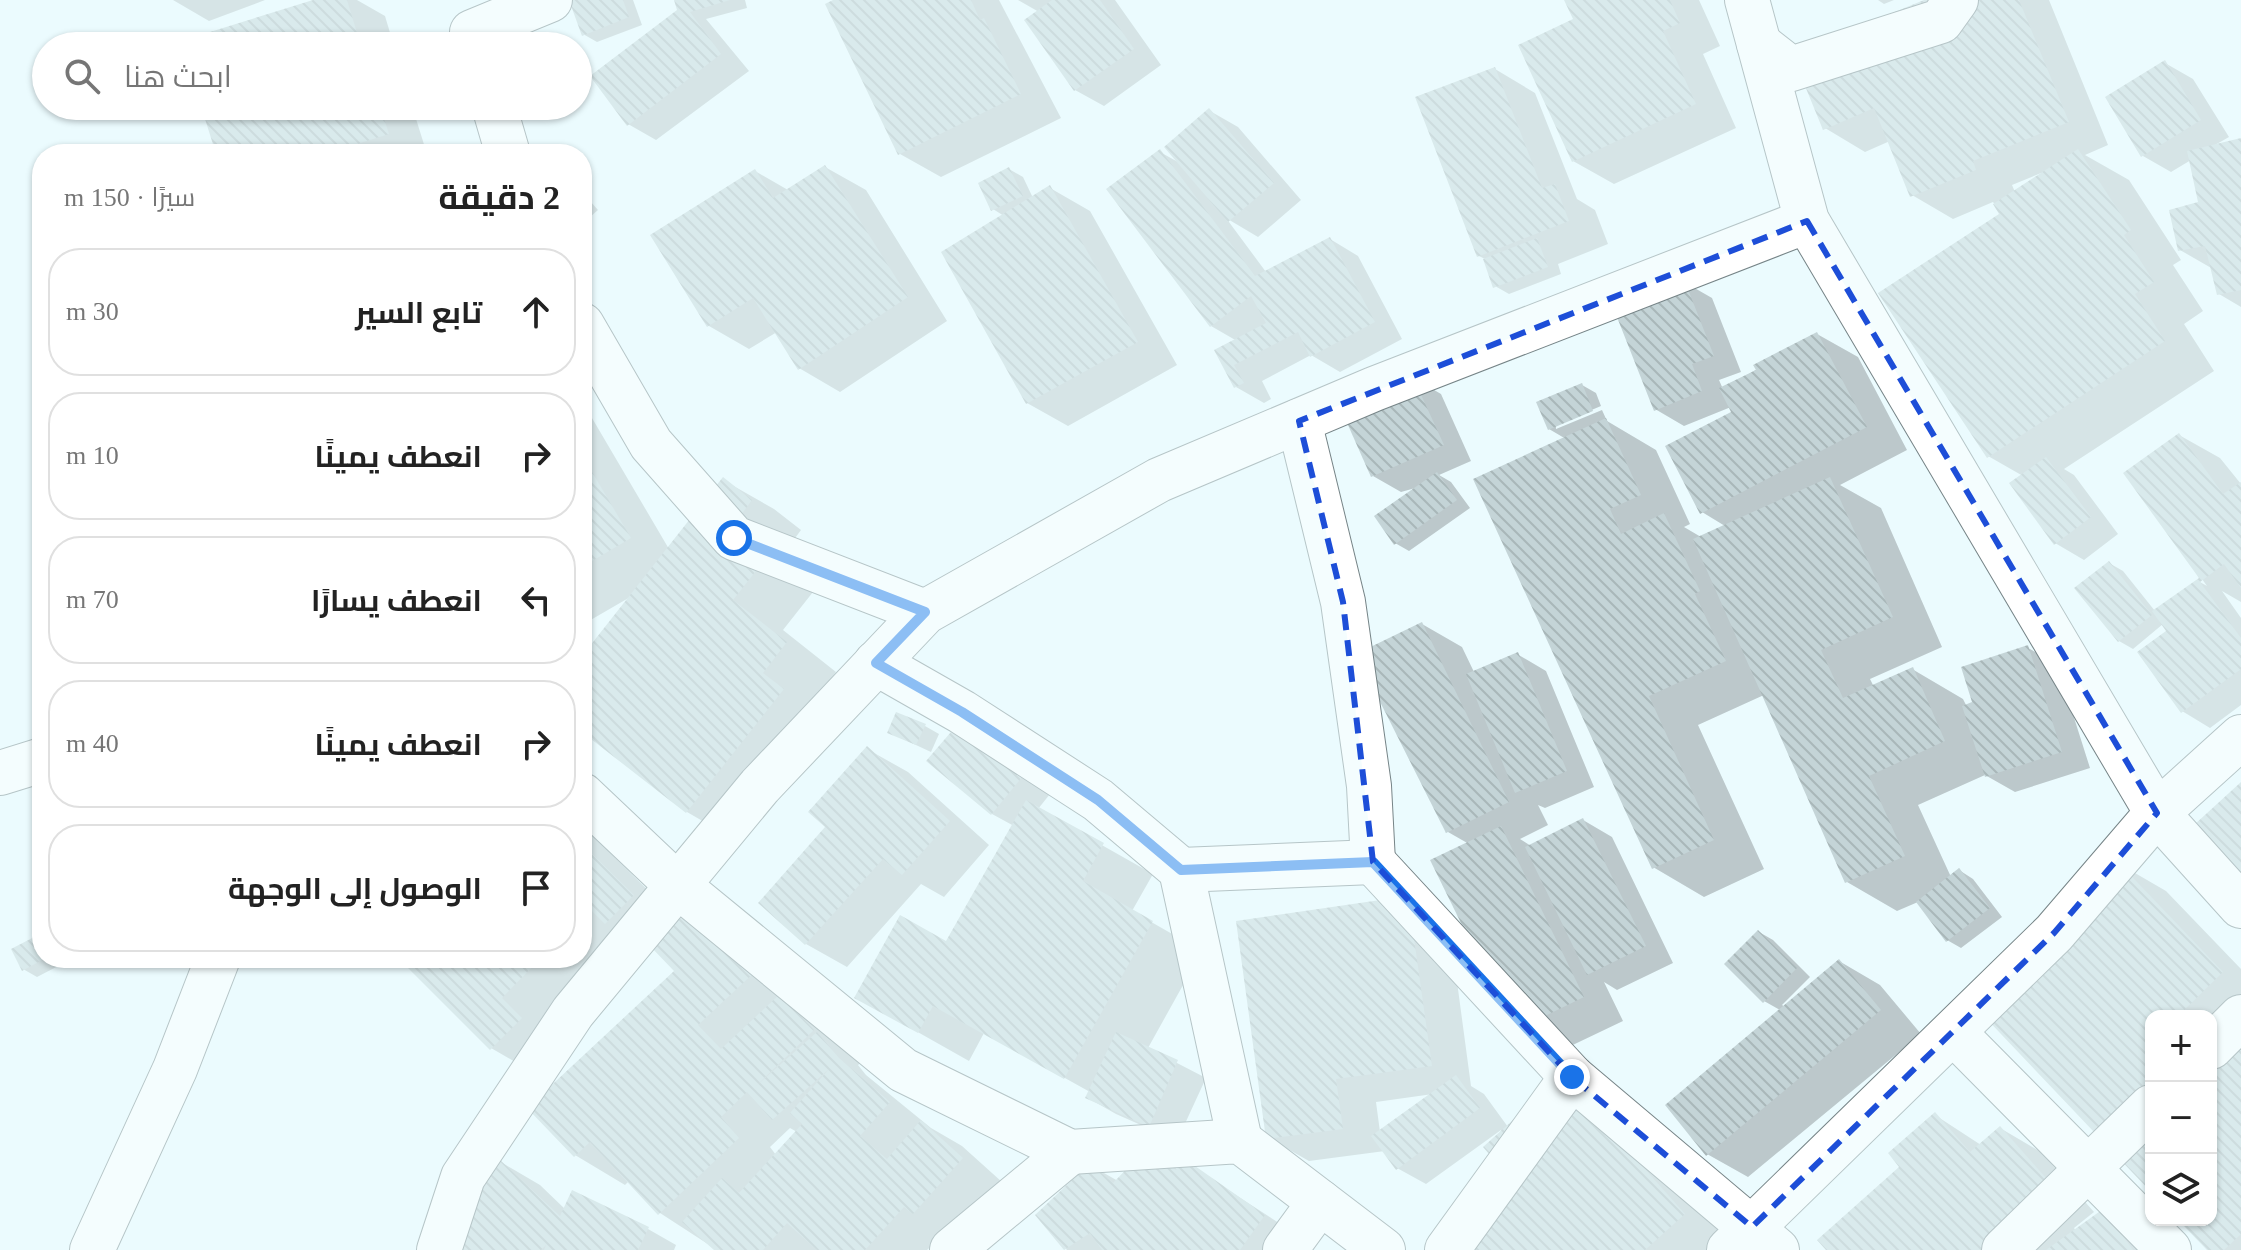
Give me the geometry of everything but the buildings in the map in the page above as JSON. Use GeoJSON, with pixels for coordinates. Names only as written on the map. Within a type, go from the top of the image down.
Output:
{"type":"FeatureCollection","features":[{"type":"Feature","properties":{"kind":"street"},"geometry":{"type":"LineString","coordinates":[[472,26],[550,0]]}},
{"type":"Feature","properties":{"kind":"street"},"geometry":{"type":"LineString","coordinates":[[1747,0],[1807,221],[2157,813],[2241,906]]}},
{"type":"Feature","properties":{"kind":"street"},"geometry":{"type":"LineString","coordinates":[[1759,44],[1791,69],[1909,34],[1941,21],[1956,0]]}},
{"type":"Feature","properties":{"kind":"street"},"geometry":{"type":"LineString","coordinates":[[498,120],[505,144]]}},
{"type":"Feature","properties":{"kind":"street"},"geometry":{"type":"LineString","coordinates":[[439,1250],[463,1177],[573,1012],[760,786],[925,612],[1159,480],[1299,421],[1807,221]]}},
{"type":"Feature","properties":{"kind":"street"},"geometry":{"type":"LineString","coordinates":[[592,342],[651,444],[734,538],[925,612]]}},
{"type":"Feature","properties":{"kind":"street"},"geometry":{"type":"LineString","coordinates":[[1299,421],[1343,602],[1369,786],[1373,862],[1572,1077],[1753,1242],[2054,933],[2157,813],[2241,737]]}},
{"type":"Feature","properties":{"kind":"street"},"geometry":{"type":"LineString","coordinates":[[876,663],[962,712],[1098,800],[1181,870],[1240,1141],[1383,1250]]}},
{"type":"Feature","properties":{"kind":"street"},"geometry":{"type":"LineString","coordinates":[[0,773],[32,763]]}},
{"type":"Feature","properties":{"kind":"street"},"geometry":{"type":"LineString","coordinates":[[592,804],[676,884],[903,1070],[1070,1152],[1240,1141]]}},
{"type":"Feature","properties":{"kind":"street"},"geometry":{"type":"LineString","coordinates":[[1181,870],[1373,862]]}},
{"type":"Feature","properties":{"kind":"street"},"geometry":{"type":"LineString","coordinates":[[92,1250],[175,1069],[214,968]]}},
{"type":"Feature","properties":{"kind":"street"},"geometry":{"type":"LineString","coordinates":[[2217,1041],[2241,1017]]}},
{"type":"Feature","properties":{"kind":"street"},"geometry":{"type":"LineString","coordinates":[[1954,1033],[2169,1250]]}},
{"type":"Feature","properties":{"kind":"street"},"geometry":{"type":"LineString","coordinates":[[1447,1250],[1572,1077]]}},
{"type":"Feature","properties":{"kind":"street"},"geometry":{"type":"LineString","coordinates":[[2004,1250],[2145,1113]]}},
{"type":"Feature","properties":{"kind":"street"},"geometry":{"type":"LineString","coordinates":[[952,1250],[1070,1152]]}},
{"type":"Feature","properties":{"kind":"street"},"geometry":{"type":"LineString","coordinates":[[1285,1250],[1320,1202]]}},
{"type":"Feature","properties":{"kind":"highlighted area"},"geometry":{"type":"Polygon","coordinates":[[[1807,221],[2157,813],[2054,933],[1752,1227],[1572,1077],[1373,862],[1343,602],[1299,421],[1807,221]]]}},
{"type":"Feature","properties":{"kind":"route"},"geometry":{"type":"LineString","coordinates":[[734,538],[925,612],[876,663],[962,712],[1098,800],[1181,870],[1373,862],[1572,1077]]}}]}
